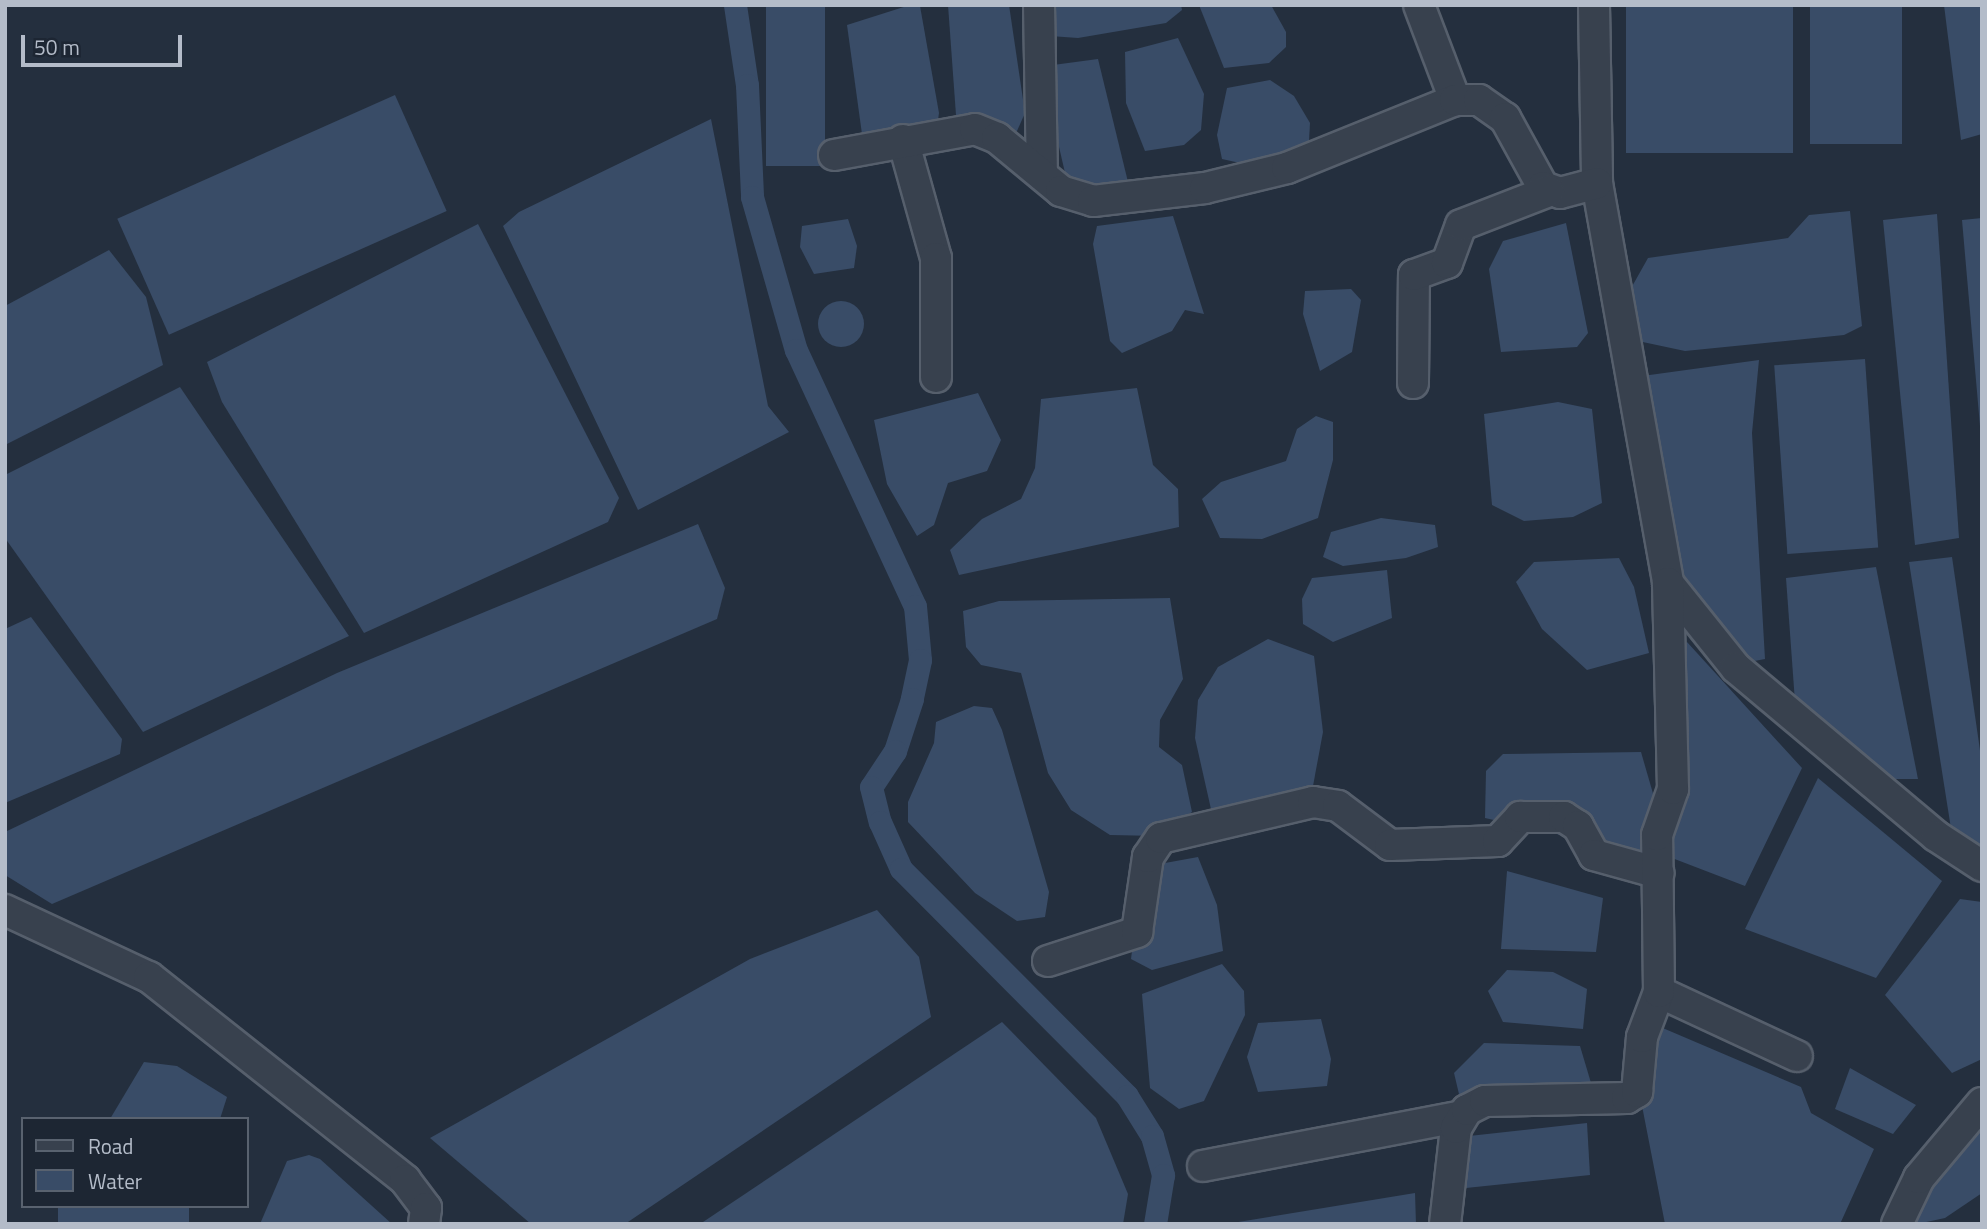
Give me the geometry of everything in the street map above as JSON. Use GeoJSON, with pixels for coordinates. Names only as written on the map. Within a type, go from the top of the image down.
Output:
{"type":"FeatureCollection","features":[{"type":"Feature","properties":{"kind":"street"},"geometry":{"type":"LineString","coordinates":[[1039,5],[1042,174]]}},
{"type":"Feature","properties":{"kind":"street"},"geometry":{"type":"LineString","coordinates":[[1419,5],[1455,100]]}},
{"type":"Feature","properties":{"kind":"street"},"geometry":{"type":"LineString","coordinates":[[1203,1166],[1462,1116],[1485,1101],[1633,1096],[1642,1037],[1659,992],[1657,835],[1674,778],[1668,583],[1597,183],[1594,5]]}},
{"type":"Feature","properties":{"kind":"street"},"geometry":{"type":"LineString","coordinates":[[834,155],[961,128],[986,132],[1061,191],[1093,201],[1205,188],[1287,168],[1455,100],[1492,105],[1549,191]]}},
{"type":"Feature","properties":{"kind":"street"},"geometry":{"type":"LineString","coordinates":[[903,140],[936,258],[936,377]]}},
{"type":"Feature","properties":{"kind":"street"},"geometry":{"type":"LineString","coordinates":[[1413,383],[1414,275],[1447,263],[1461,225],[1549,191],[1597,183]]}},
{"type":"Feature","properties":{"kind":"street"},"geometry":{"type":"LineString","coordinates":[[1668,583],[1736,668],[1936,836],[1982,866]]}},
{"type":"Feature","properties":{"kind":"street"},"geometry":{"type":"LineString","coordinates":[[1048,961],[1137,932],[1148,857],[1161,838],[1313,802],[1338,806],[1383,842],[1401,845],[1498,841],[1520,817],[1564,817],[1578,826],[1594,855],[1659,873]]}},
{"type":"Feature","properties":{"kind":"street"},"geometry":{"type":"LineString","coordinates":[[5,909],[149,977],[405,1180],[426,1208],[424,1224]]}},
{"type":"Feature","properties":{"kind":"street"},"geometry":{"type":"LineString","coordinates":[[1659,992],[1797,1056]]}},
{"type":"Feature","properties":{"kind":"street"},"geometry":{"type":"LineString","coordinates":[[1897,1224],[1919,1178],[1982,1103]]}},
{"type":"Feature","properties":{"kind":"street"},"geometry":{"type":"LineString","coordinates":[[1445,1224],[1462,1116]]}},
{"type":"Feature","properties":{"kind":"water"},"geometry":{"type":"Polygon","coordinates":[[[766,5],[825,5],[825,166],[766,166],[766,5]]]}},
{"type":"Feature","properties":{"kind":"water"},"geometry":{"type":"Polygon","coordinates":[[[910,5],[920,6],[939,113],[936,134],[865,156],[847,25],[910,5]]]}},
{"type":"Feature","properties":{"kind":"water"},"geometry":{"type":"Polygon","coordinates":[[[948,5],[1009,5],[1025,113],[1017,131],[984,137],[957,129],[948,5]]]}},
{"type":"Feature","properties":{"kind":"water"},"geometry":{"type":"Polygon","coordinates":[[[1037,5],[1181,5],[1182,10],[1166,23],[1078,38],[1050,36],[1037,5]]]}},
{"type":"Feature","properties":{"kind":"water"},"geometry":{"type":"Polygon","coordinates":[[[1199,5],[1271,5],[1286,32],[1286,47],[1269,63],[1224,68],[1199,5]]]}},
{"type":"Feature","properties":{"kind":"water"},"geometry":{"type":"Polygon","coordinates":[[[1626,5],[1793,5],[1793,153],[1626,153],[1626,5]]]}},
{"type":"Feature","properties":{"kind":"water"},"geometry":{"type":"Polygon","coordinates":[[[1810,5],[1902,5],[1902,144],[1810,144],[1810,5]]]}},
{"type":"Feature","properties":{"kind":"water"},"geometry":{"type":"Polygon","coordinates":[[[1944,5],[1982,5],[1982,134],[1961,140],[1944,5]]]}},
{"type":"Feature","properties":{"kind":"water"},"geometry":{"type":"Polygon","coordinates":[[[1178,38],[1204,94],[1201,130],[1184,145],[1145,151],[1126,103],[1125,52],[1178,38]]]}},
{"type":"Feature","properties":{"kind":"water"},"geometry":{"type":"Polygon","coordinates":[[[1098,59],[1128,182],[1119,195],[1069,190],[1050,108],[1053,65],[1098,59]]]}},
{"type":"Feature","properties":{"kind":"water"},"geometry":{"type":"Polygon","coordinates":[[[1270,80],[1294,96],[1310,123],[1309,141],[1249,165],[1222,159],[1217,135],[1227,88],[1270,80]]]}},
{"type":"Feature","properties":{"kind":"water"},"geometry":{"type":"Polygon","coordinates":[[[395,95],[447,211],[169,335],[117,219],[395,95]]]}},
{"type":"Feature","properties":{"kind":"water"},"geometry":{"type":"Polygon","coordinates":[[[711,119],[768,406],[789,432],[638,510],[503,226],[519,212],[711,119]]]}},
{"type":"Feature","properties":{"kind":"water"},"geometry":{"type":"Polygon","coordinates":[[[1850,211],[1862,326],[1844,335],[1685,351],[1638,341],[1625,299],[1648,258],[1788,238],[1809,215],[1850,211]]]}},
{"type":"Feature","properties":{"kind":"water"},"geometry":{"type":"Polygon","coordinates":[[[1937,214],[1959,538],[1915,545],[1883,220],[1937,214]]]}},
{"type":"Feature","properties":{"kind":"water"},"geometry":{"type":"Polygon","coordinates":[[[1173,216],[1204,314],[1185,310],[1172,331],[1122,353],[1110,341],[1093,244],[1097,226],[1173,216]]]}},
{"type":"Feature","properties":{"kind":"water"},"geometry":{"type":"Polygon","coordinates":[[[1982,218],[1982,449],[1962,220],[1982,218]]]}},
{"type":"Feature","properties":{"kind":"water"},"geometry":{"type":"Polygon","coordinates":[[[848,219],[857,246],[854,268],[814,274],[800,247],[802,226],[848,219]]]}},
{"type":"Feature","properties":{"kind":"water"},"geometry":{"type":"Polygon","coordinates":[[[1566,223],[1588,333],[1577,347],[1501,352],[1489,269],[1503,241],[1566,223]]]}},
{"type":"Feature","properties":{"kind":"water"},"geometry":{"type":"Polygon","coordinates":[[[478,224],[619,498],[608,522],[364,633],[222,402],[207,362],[478,224]]]}},
{"type":"Feature","properties":{"kind":"water"},"geometry":{"type":"Polygon","coordinates":[[[109,250],[146,297],[163,365],[5,445],[5,306],[109,250]]]}},
{"type":"Feature","properties":{"kind":"water"},"geometry":{"type":"Polygon","coordinates":[[[1351,289],[1361,300],[1352,352],[1320,371],[1303,314],[1305,291],[1351,289]]]}},
{"type":"Feature","properties":{"kind":"water"},"geometry":{"type":"Polygon","coordinates":[[[841,301],[857,308],[864,324],[857,340],[841,347],[825,340],[818,324],[825,308],[841,301]]]}},
{"type":"Feature","properties":{"kind":"water"},"geometry":{"type":"Polygon","coordinates":[[[1865,359],[1878,548],[1787,554],[1774,365],[1865,359]]]}},
{"type":"Feature","properties":{"kind":"water"},"geometry":{"type":"Polygon","coordinates":[[[1759,360],[1752,433],[1765,659],[1749,662],[1674,570],[1635,377],[1759,360]]]}},
{"type":"Feature","properties":{"kind":"water"},"geometry":{"type":"Polygon","coordinates":[[[180,387],[349,636],[143,732],[5,538],[5,475],[180,387]]]}},
{"type":"Feature","properties":{"kind":"water"},"geometry":{"type":"Polygon","coordinates":[[[1137,388],[1153,465],[1178,489],[1179,527],[959,575],[950,550],[982,519],[1021,499],[1035,468],[1041,399],[1137,388]]]}},
{"type":"Feature","properties":{"kind":"water"},"geometry":{"type":"Polygon","coordinates":[[[978,393],[1001,440],[987,471],[948,483],[934,525],[917,536],[887,484],[874,420],[978,393]]]}},
{"type":"Feature","properties":{"kind":"water"},"geometry":{"type":"Polygon","coordinates":[[[1558,402],[1592,409],[1602,503],[1573,517],[1524,521],[1492,505],[1484,414],[1558,402]]]}},
{"type":"Feature","properties":{"kind":"water"},"geometry":{"type":"Polygon","coordinates":[[[1316,416],[1333,422],[1333,460],[1318,518],[1262,539],[1220,538],[1202,499],[1221,482],[1286,461],[1297,429],[1316,416]]]}},
{"type":"Feature","properties":{"kind":"water"},"geometry":{"type":"Polygon","coordinates":[[[1381,518],[1435,525],[1438,547],[1406,558],[1343,566],[1323,557],[1331,532],[1381,518]]]}},
{"type":"Feature","properties":{"kind":"water"},"geometry":{"type":"Polygon","coordinates":[[[698,524],[725,588],[717,619],[52,904],[5,875],[5,832],[337,673],[698,524]]]}},
{"type":"Feature","properties":{"kind":"water"},"geometry":{"type":"Polygon","coordinates":[[[1952,557],[1982,764],[1982,854],[1952,835],[1909,562],[1952,557]]]}},
{"type":"Feature","properties":{"kind":"water"},"geometry":{"type":"Polygon","coordinates":[[[1619,558],[1634,587],[1649,653],[1587,670],[1542,629],[1516,582],[1534,562],[1619,558]]]}},
{"type":"Feature","properties":{"kind":"water"},"geometry":{"type":"Polygon","coordinates":[[[1876,567],[1918,779],[1876,779],[1795,702],[1786,578],[1876,567]]]}},
{"type":"Feature","properties":{"kind":"water"},"geometry":{"type":"Polygon","coordinates":[[[1387,570],[1392,618],[1333,642],[1303,624],[1302,599],[1312,578],[1387,570]]]}},
{"type":"Feature","properties":{"kind":"water"},"geometry":{"type":"Polygon","coordinates":[[[1170,598],[1183,679],[1160,720],[1159,747],[1182,765],[1192,812],[1158,836],[1110,835],[1071,810],[1048,773],[1021,673],[981,665],[966,647],[963,611],[999,601],[1170,598]]]}},
{"type":"Feature","properties":{"kind":"water"},"geometry":{"type":"Polygon","coordinates":[[[31,617],[122,739],[120,754],[5,803],[5,629],[31,617]]]}},
{"type":"Feature","properties":{"kind":"water"},"geometry":{"type":"Polygon","coordinates":[[[1268,639],[1314,656],[1323,732],[1313,786],[1277,809],[1213,818],[1195,738],[1198,700],[1218,667],[1268,639]]]}},
{"type":"Feature","properties":{"kind":"water"},"geometry":{"type":"Polygon","coordinates":[[[1687,642],[1802,768],[1745,886],[1672,858],[1685,692],[1681,647],[1687,642]]]}},
{"type":"Feature","properties":{"kind":"water"},"geometry":{"type":"Polygon","coordinates":[[[974,706],[992,708],[1002,730],[1049,892],[1045,917],[1017,921],[975,893],[908,822],[908,802],[934,743],[936,722],[974,706]]]}},
{"type":"Feature","properties":{"kind":"water"},"geometry":{"type":"Polygon","coordinates":[[[1641,752],[1654,797],[1646,854],[1485,818],[1486,771],[1503,754],[1641,752]]]}},
{"type":"Feature","properties":{"kind":"water"},"geometry":{"type":"Polygon","coordinates":[[[1818,778],[1942,881],[1876,978],[1745,929],[1818,778]]]}},
{"type":"Feature","properties":{"kind":"water"},"geometry":{"type":"Polygon","coordinates":[[[1198,857],[1217,905],[1223,951],[1152,970],[1131,959],[1143,867],[1198,857]]]}},
{"type":"Feature","properties":{"kind":"water"},"geometry":{"type":"Polygon","coordinates":[[[1507,871],[1603,898],[1596,952],[1501,949],[1507,871]]]}},
{"type":"Feature","properties":{"kind":"water"},"geometry":{"type":"Polygon","coordinates":[[[1960,899],[1982,902],[1982,1059],[1952,1073],[1885,995],[1960,899]]]}},
{"type":"Feature","properties":{"kind":"water"},"geometry":{"type":"Polygon","coordinates":[[[877,910],[919,957],[931,1017],[625,1224],[531,1224],[430,1138],[750,959],[877,910]]]}},
{"type":"Feature","properties":{"kind":"water"},"geometry":{"type":"Polygon","coordinates":[[[1222,964],[1244,991],[1245,1015],[1204,1101],[1179,1109],[1150,1088],[1142,994],[1222,964]]]}},
{"type":"Feature","properties":{"kind":"water"},"geometry":{"type":"Polygon","coordinates":[[[1507,970],[1553,972],[1587,989],[1583,1029],[1503,1022],[1488,991],[1507,970]]]}},
{"type":"Feature","properties":{"kind":"water"},"geometry":{"type":"Polygon","coordinates":[[[1321,1019],[1331,1059],[1327,1086],[1258,1092],[1247,1057],[1258,1023],[1321,1019]]]}},
{"type":"Feature","properties":{"kind":"water"},"geometry":{"type":"Polygon","coordinates":[[[1002,1022],[1096,1118],[1128,1194],[1123,1224],[700,1224],[1002,1022]]]}},
{"type":"Feature","properties":{"kind":"water"},"geometry":{"type":"Polygon","coordinates":[[[1651,1023],[1801,1087],[1811,1113],[1874,1149],[1840,1224],[1665,1224],[1636,1075],[1651,1023]]]}},
{"type":"Feature","properties":{"kind":"water"},"geometry":{"type":"Polygon","coordinates":[[[1484,1043],[1580,1046],[1597,1103],[1463,1111],[1454,1073],[1484,1043]]]}},
{"type":"Feature","properties":{"kind":"water"},"geometry":{"type":"Polygon","coordinates":[[[144,1062],[177,1066],[227,1097],[221,1117],[111,1117],[144,1062]]]}},
{"type":"Feature","properties":{"kind":"water"},"geometry":{"type":"Polygon","coordinates":[[[1850,1068],[1916,1105],[1893,1134],[1835,1109],[1850,1068]]]}},
{"type":"Feature","properties":{"kind":"water"},"geometry":{"type":"Polygon","coordinates":[[[1587,1123],[1590,1175],[1466,1188],[1459,1170],[1460,1137],[1587,1123]]]}},
{"type":"Feature","properties":{"kind":"water"},"geometry":{"type":"Polygon","coordinates":[[[1982,1124],[1982,1193],[1945,1218],[1917,1224],[1911,1218],[1919,1191],[1982,1124]]]}},
{"type":"Feature","properties":{"kind":"water"},"geometry":{"type":"Polygon","coordinates":[[[309,1155],[320,1159],[392,1224],[260,1224],[287,1161],[309,1155]]]}},
{"type":"Feature","properties":{"kind":"water"},"geometry":{"type":"Polygon","coordinates":[[[1415,1193],[1416,1224],[1226,1224],[1415,1193]]]}},
{"type":"Feature","properties":{"kind":"water"},"geometry":{"type":"Polygon","coordinates":[[[58,1208],[189,1208],[189,1224],[58,1224],[58,1208]]]}},
{"type":"Feature","properties":{"kind":"waterway"},"geometry":{"type":"LineString","coordinates":[[735,5],[747,85],[752,197],[796,350],[915,606],[920,660],[912,699],[895,751],[871,787],[880,822],[901,869],[1127,1096],[1152,1136],[1163,1175],[1155,1224]]}}]}
